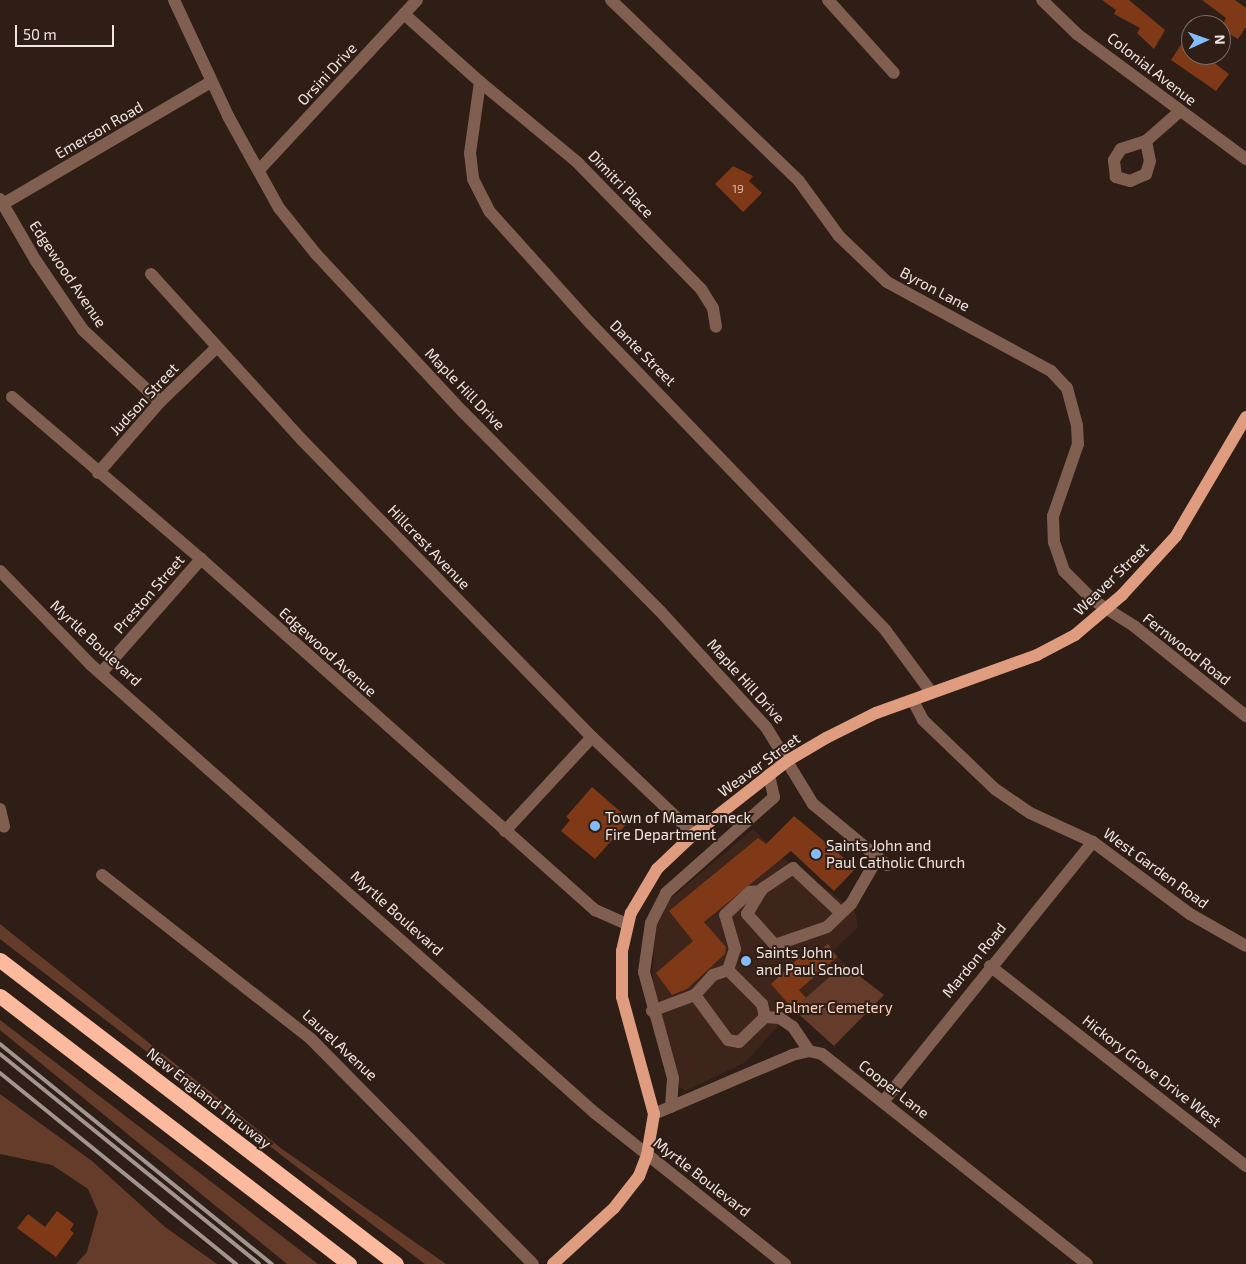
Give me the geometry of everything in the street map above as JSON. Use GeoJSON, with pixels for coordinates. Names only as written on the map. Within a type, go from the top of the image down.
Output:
{"type":"FeatureCollection","features":[{"type":"Feature","properties":{"kind":"highway","name":"New England Thruway"},"geometry":{"type":"LineString","coordinates":[[0,960],[396,1264]]}},
{"type":"Feature","properties":{"kind":"highway"},"geometry":{"type":"LineString","coordinates":[[0,996],[349,1264]]}},
{"type":"Feature","properties":{"kind":"main road","name":"Weaver Street"},"geometry":{"type":"LineString","coordinates":[[553,1264],[614,1208],[640,1176],[647,1155],[654,1114],[622,997],[626,924],[657,869],[694,834],[787,761],[876,713],[1036,655],[1075,635],[1106,609],[1176,536],[1246,417]]}},
{"type":"Feature","properties":{"kind":"street","name":"Maple Hill Drive"},"geometry":{"type":"LineString","coordinates":[[174,0],[196,39],[211,82],[279,208],[316,254],[463,412],[660,610],[766,727],[813,804],[882,861],[851,904],[840,912]]}},
{"type":"Feature","properties":{"kind":"street","name":"Orsini Drive"},"geometry":{"type":"LineString","coordinates":[[259,170],[417,0]]}},
{"type":"Feature","properties":{"kind":"street","name":"Byron Lane"},"geometry":{"type":"LineString","coordinates":[[612,0],[798,181],[839,236],[887,282],[1014,347],[1051,370],[1067,388],[1078,444],[1058,496],[1054,542],[1064,571],[1106,609]]}},
{"type":"Feature","properties":{"kind":"street"},"geometry":{"type":"LineString","coordinates":[[828,0],[894,73]]}},
{"type":"Feature","properties":{"kind":"street","name":"Colonial Avenue"},"geometry":{"type":"LineString","coordinates":[[1042,0],[1077,34],[1179,112],[1246,159]]}},
{"type":"Feature","properties":{"kind":"street"},"geometry":{"type":"LineString","coordinates":[[404,14],[480,82]]}},
{"type":"Feature","properties":{"kind":"street","name":"Emerson Road"},"geometry":{"type":"LineString","coordinates":[[1,201],[211,82]]}},
{"type":"Feature","properties":{"kind":"street","name":"Dimitri Place"},"geometry":{"type":"LineString","coordinates":[[480,82],[577,162],[701,289],[713,308],[716,328]]}},
{"type":"Feature","properties":{"kind":"street","name":"Dante Street"},"geometry":{"type":"LineString","coordinates":[[480,82],[470,153],[473,179],[490,212],[590,323],[886,631],[932,692]]}},
{"type":"Feature","properties":{"kind":"street"},"geometry":{"type":"LineString","coordinates":[[1146,141],[1179,112]]}},
{"type":"Feature","properties":{"kind":"street","name":"Edgewood Avenue"},"geometry":{"type":"LineString","coordinates":[[1,201],[83,330],[160,402]]}},
{"type":"Feature","properties":{"kind":"street","name":"Hillcrest Avenue"},"geometry":{"type":"LineString","coordinates":[[151,274],[215,349],[592,737],[694,834]]}},
{"type":"Feature","properties":{"kind":"street","name":"Judson Street"},"geometry":{"type":"LineString","coordinates":[[98,473],[160,402],[215,349]]}},
{"type":"Feature","properties":{"kind":"street","name":"Edgewood Avenue"},"geometry":{"type":"LineString","coordinates":[[12,397],[98,473],[201,559],[594,910],[626,924]]}},
{"type":"Feature","properties":{"kind":"street","name":"Preston Street"},"geometry":{"type":"LineString","coordinates":[[102,673],[201,559]]}},
{"type":"Feature","properties":{"kind":"street","name":"Myrtle Boulevard"},"geometry":{"type":"LineString","coordinates":[[0,571],[102,673],[647,1155],[785,1264]]}},
{"type":"Feature","properties":{"kind":"street","name":"Fernwood Road"},"geometry":{"type":"LineString","coordinates":[[1106,609],[1246,716]]}},
{"type":"Feature","properties":{"kind":"street","name":"West Garden Road"},"geometry":{"type":"LineString","coordinates":[[913,701],[923,720],[988,782],[1030,813],[1093,842],[1190,914],[1246,946]]}},
{"type":"Feature","properties":{"kind":"street"},"geometry":{"type":"LineString","coordinates":[[505,831],[592,737]]}},
{"type":"Feature","properties":{"kind":"street"},"geometry":{"type":"LineString","coordinates":[[671,1107],[673,1078],[652,1011],[645,950],[657,909],[666,893],[774,797],[769,775]]}},
{"type":"Feature","properties":{"kind":"street"},"geometry":{"type":"LineString","coordinates":[[0,809],[4,827]]}},
{"type":"Feature","properties":{"kind":"street","name":"Mardon Road"},"geometry":{"type":"LineString","coordinates":[[884,1102],[990,966],[1093,842]]}},
{"type":"Feature","properties":{"kind":"street"},"geometry":{"type":"LineString","coordinates":[[652,1011],[695,995],[713,975],[728,970],[736,959],[725,915],[750,892],[760,891],[793,868],[840,912],[827,927],[774,945],[748,920],[760,891]]}},
{"type":"Feature","properties":{"kind":"street","name":"Laurel Avenue"},"geometry":{"type":"LineString","coordinates":[[102,875],[312,1039],[534,1264]]}},
{"type":"Feature","properties":{"kind":"street","name":"Hickory Grove Drive West"},"geometry":{"type":"LineString","coordinates":[[990,966],[1246,1166]]}},
{"type":"Feature","properties":{"kind":"street"},"geometry":{"type":"LineString","coordinates":[[728,970],[762,1004],[765,1017]]}},
{"type":"Feature","properties":{"kind":"street"},"geometry":{"type":"LineString","coordinates":[[654,1114],[809,1051],[793,1027],[780,1018],[765,1017],[739,1042],[728,1040],[695,995]]}},
{"type":"Feature","properties":{"kind":"street","name":"Cooper Lane"},"geometry":{"type":"LineString","coordinates":[[809,1051],[822,1054],[1087,1264]]}},
{"type":"Feature","properties":{"kind":"shaded area","name":"Saints John and Paul School"},"geometry":{"type":"Polygon","coordinates":[[[753,829],[783,858],[855,910],[858,927],[833,951],[844,964],[793,1009],[746,1062],[685,1091],[679,1086],[652,987],[655,930],[668,901],[753,829]]]}},
{"type":"Feature","properties":{"kind":"green space"},"geometry":{"type":"Polygon","coordinates":[[[0,924],[282,1149],[446,1264],[425,1264],[353,1210],[0,939],[0,924]]]}},
{"type":"Feature","properties":{"kind":"green space","name":"Palmer Cemetery"},"geometry":{"type":"Polygon","coordinates":[[[844,964],[884,995],[834,1046],[793,1009],[844,964]]]}},
{"type":"Feature","properties":{"kind":"green space"},"geometry":{"type":"Polygon","coordinates":[[[0,1020],[318,1264],[287,1264],[0,1030],[0,1020]]]}},
{"type":"Feature","properties":{"kind":"green space"},"geometry":{"type":"Polygon","coordinates":[[[0,1094],[92,1161],[165,1227],[217,1264],[76,1264],[87,1252],[98,1212],[88,1189],[52,1165],[0,1154],[0,1094]]]}},
{"type":"Feature","properties":{"kind":"building"},"geometry":{"type":"Polygon","coordinates":[[[1102,0],[1129,0],[1165,30],[1154,49],[1137,33],[1140,28],[1114,14],[1116,10],[1102,0]]]}},
{"type":"Feature","properties":{"kind":"building"},"geometry":{"type":"Polygon","coordinates":[[[1202,0],[1235,0],[1246,8],[1246,27],[1238,39],[1231,35],[1231,15],[1222,15],[1202,0]]]}},
{"type":"Feature","properties":{"kind":"building"},"geometry":{"type":"Polygon","coordinates":[[[1181,45],[1181,65],[1217,65],[1229,74],[1216,91],[1171,60],[1181,45]]]}},
{"type":"Feature","properties":{"kind":"building"},"geometry":{"type":"Polygon","coordinates":[[[733,166],[753,176],[749,181],[762,193],[743,212],[715,184],[733,166]]]}},
{"type":"Feature","properties":{"kind":"building","name":"Town of Mamaroneck Fire Department"},"geometry":{"type":"Polygon","coordinates":[[[592,787],[630,820],[595,859],[561,831],[570,820],[566,817],[592,787]]]}},
{"type":"Feature","properties":{"kind":"building"},"geometry":{"type":"Polygon","coordinates":[[[794,816],[856,868],[834,891],[791,851],[704,922],[726,947],[725,954],[687,989],[672,995],[656,973],[693,941],[669,911],[758,838],[766,844],[794,816]]]}},
{"type":"Feature","properties":{"kind":"building"},"geometry":{"type":"Polygon","coordinates":[[[828,944],[837,957],[799,990],[806,998],[793,1009],[771,984],[805,952],[810,958],[828,944]]]}},
{"type":"Feature","properties":{"kind":"building"},"geometry":{"type":"Polygon","coordinates":[[[57,1211],[74,1224],[70,1230],[74,1233],[56,1257],[17,1228],[28,1214],[45,1227],[57,1211]]]}},
{"type":"Feature","properties":{"kind":"railway"},"geometry":{"type":"LineString","coordinates":[[0,1044],[272,1264]]}},
{"type":"Feature","properties":{"kind":"railway"},"geometry":{"type":"LineString","coordinates":[[0,1054],[259,1264]]}},
{"type":"Feature","properties":{"kind":"railway"},"geometry":{"type":"LineString","coordinates":[[0,1073],[236,1264]]}},
{"type":"Feature","properties":{"kind":"place","name":"Town of Mamaroneck Fire Department"},"geometry":{"type":"Point","coordinates":[595,826]}},
{"type":"Feature","properties":{"kind":"place","name":"Saints John and Paul Catholic Church"},"geometry":{"type":"Point","coordinates":[816,854]}},
{"type":"Feature","properties":{"kind":"place","name":"Saints John and Paul School"},"geometry":{"type":"Point","coordinates":[746,961]}}]}
